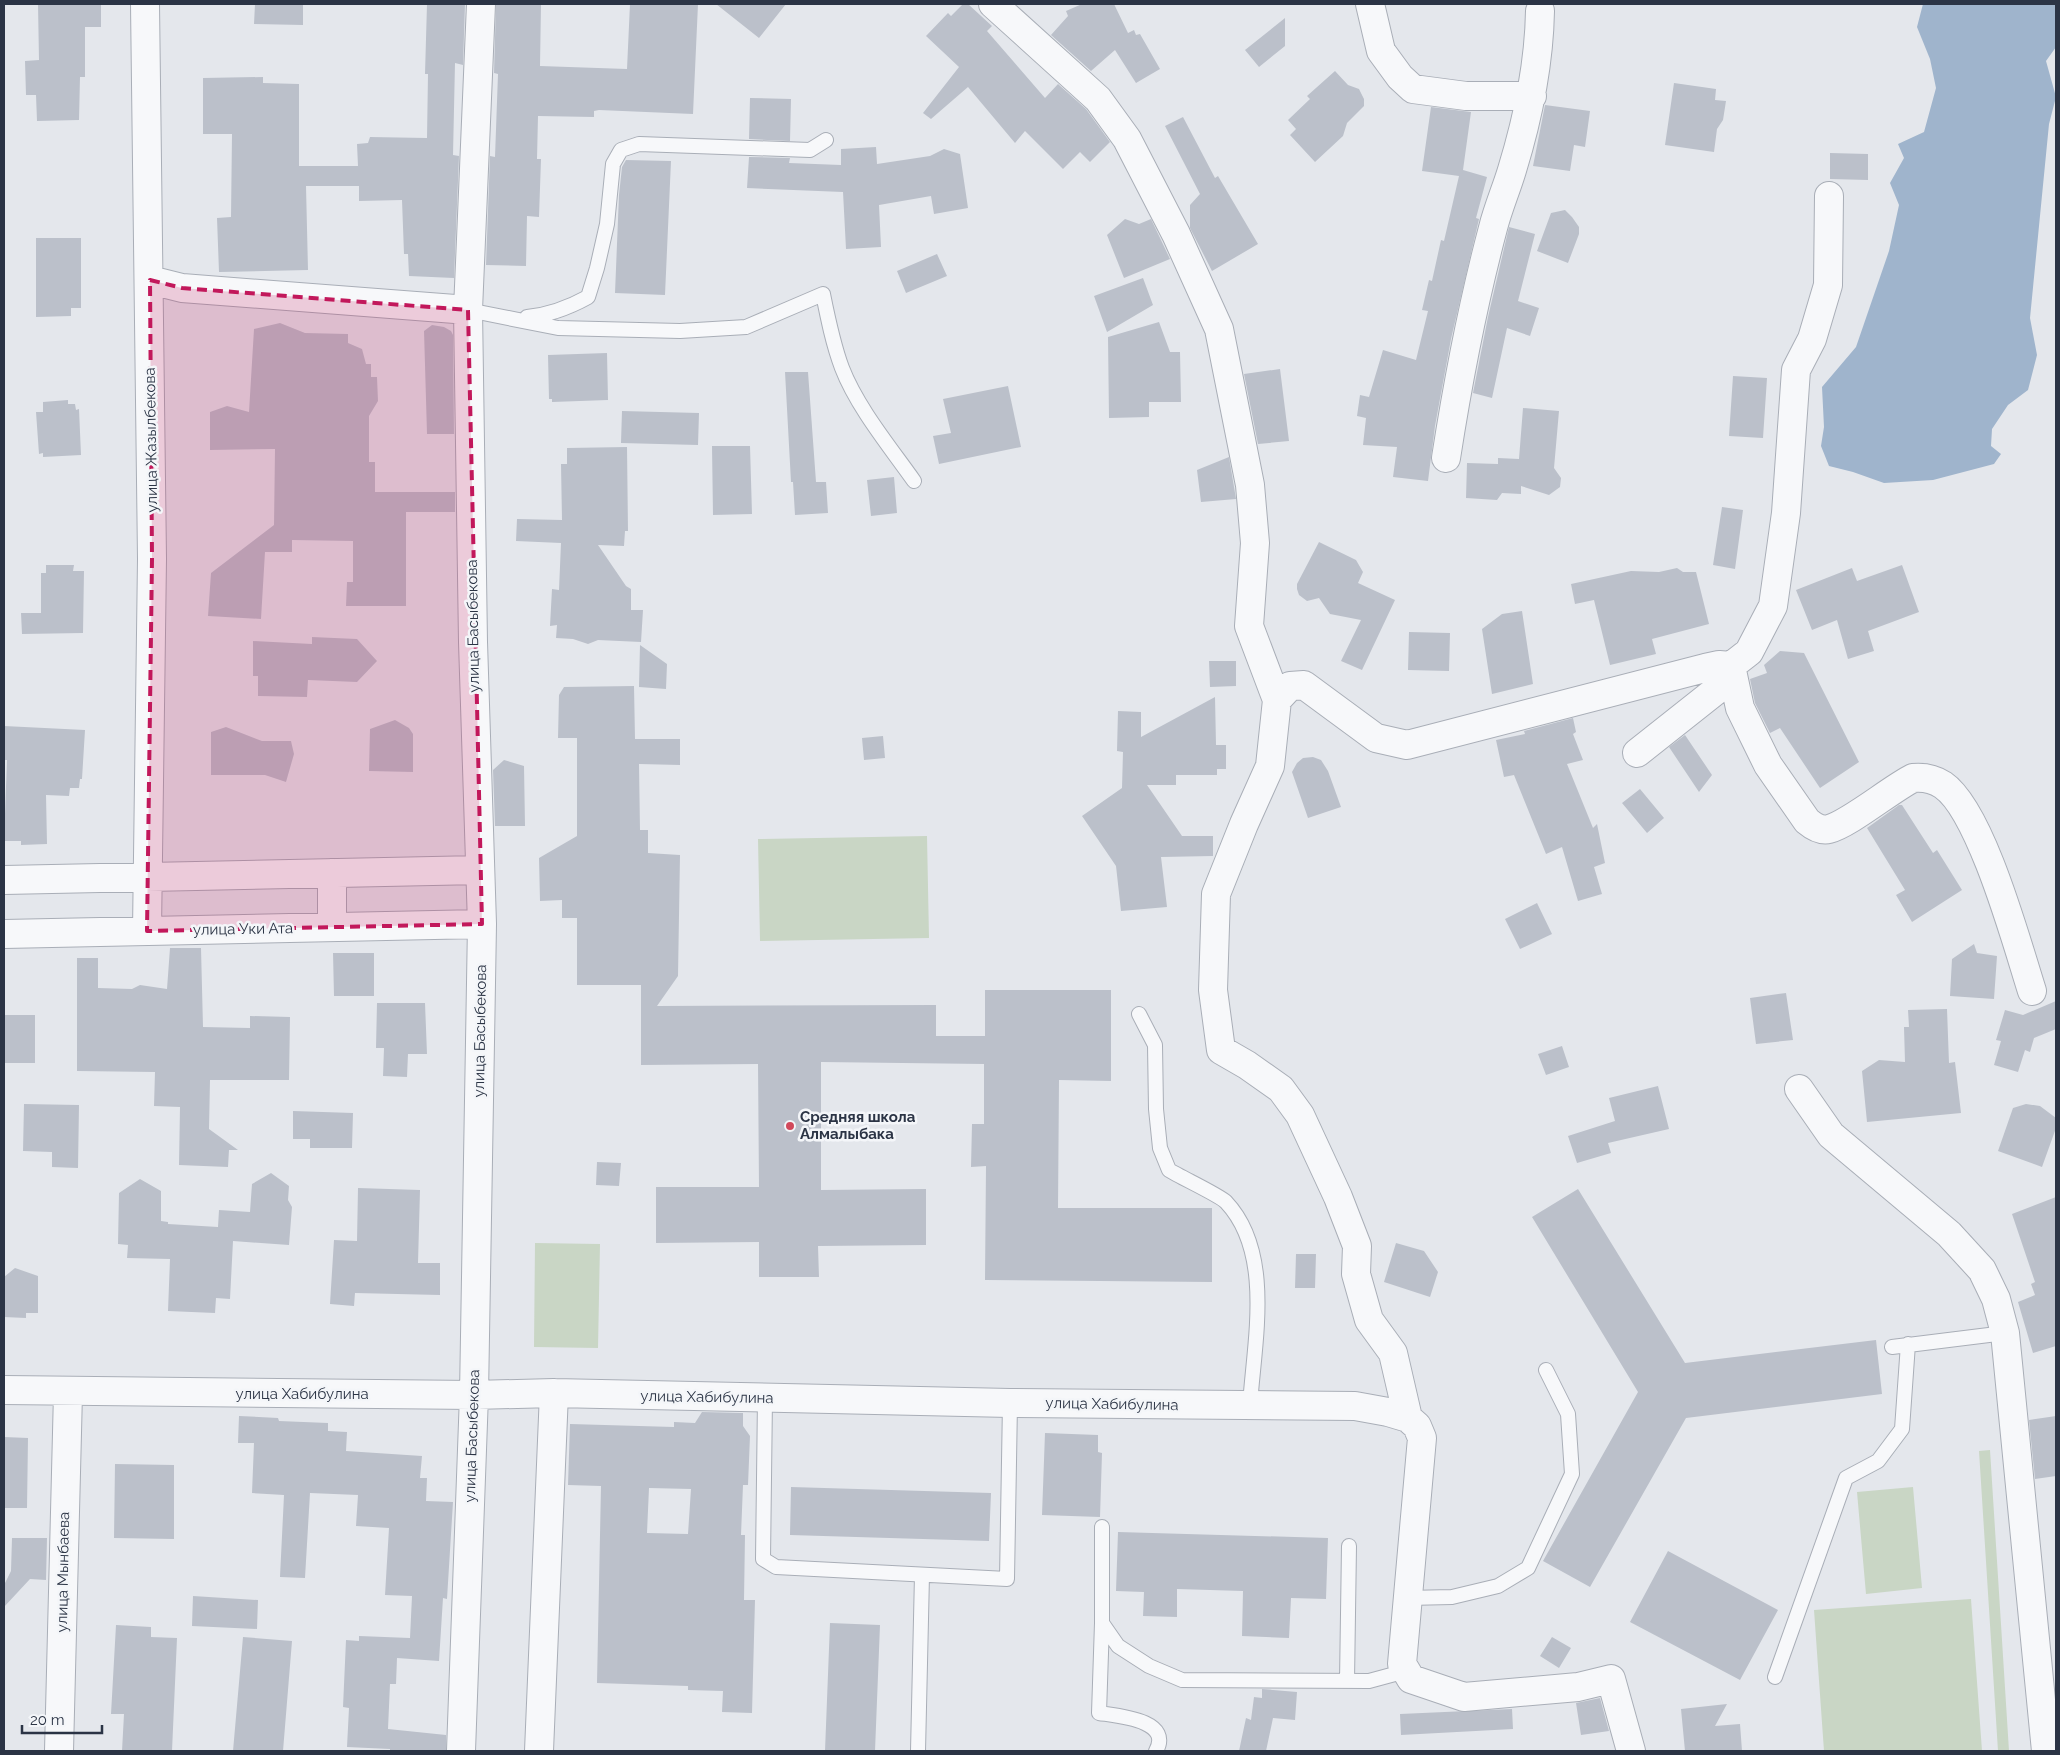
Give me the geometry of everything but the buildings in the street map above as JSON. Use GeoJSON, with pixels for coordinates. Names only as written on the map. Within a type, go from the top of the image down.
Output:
{"type":"FeatureCollection","features":[{"type":"Feature","properties":{"kind":"street","name":"улица Жазылбекова"},"geometry":{"type":"LineString","coordinates":[[145,4],[150,280],[152,559],[147,931]]}},
{"type":"Feature","properties":{"kind":"street","name":"улица Басыбекова"},"geometry":{"type":"LineString","coordinates":[[461,1751],[474,1395],[482,924],[473,632],[468,310],[481,4]]}},
{"type":"Feature","properties":{"kind":"street"},"geometry":{"type":"LineString","coordinates":[[993,4],[1098,99],[1126,140],[1176,234],[1218,329],[1250,485],[1255,543],[1249,626],[1277,700],[1270,766],[1216,894],[1213,990],[1221,1050],[1247,1065],[1281,1089],[1300,1115],[1338,1197],[1357,1246],[1356,1274],[1368,1320],[1393,1353],[1408,1418],[1417,1426],[1422,1438],[1402,1664],[1411,1679],[1464,1697],[1578,1687],[1611,1679],[1631,1751]]}},
{"type":"Feature","properties":{"kind":"street"},"geometry":{"type":"LineString","coordinates":[[1370,4],[1381,51],[1400,77],[1413,89],[1466,96],[1532,96]]}},
{"type":"Feature","properties":{"kind":"street"},"geometry":{"type":"LineString","coordinates":[[1446,458],[1477,290],[1493,225],[1512,169],[1532,96],[1539,39],[1540,10]]}},
{"type":"Feature","properties":{"kind":"street"},"geometry":{"type":"LineString","coordinates":[[1638,753],[1732,672],[1749,652],[1773,606],[1786,513],[1796,370],[1812,339],[1828,285],[1829,196]]}},
{"type":"Feature","properties":{"kind":"street"},"geometry":{"type":"LineString","coordinates":[[150,280],[182,288],[468,310]]}},
{"type":"Feature","properties":{"kind":"street"},"geometry":{"type":"LineString","coordinates":[[1257,647],[1304,685],[1376,738],[1407,745],[1719,665],[1732,672],[1740,708],[1768,765],[1807,821],[1816,827],[1828,829],[1845,821],[1914,778],[1926,778],[1943,785],[1964,806],[1983,847],[2032,991]]}},
{"type":"Feature","properties":{"kind":"street"},"geometry":{"type":"LineString","coordinates":[[1277,700],[1290,686],[1304,685]]}},
{"type":"Feature","properties":{"kind":"street"},"geometry":{"type":"LineString","coordinates":[[4,880],[480,870]]}},
{"type":"Feature","properties":{"kind":"street"},"geometry":{"type":"LineString","coordinates":[[332,873],[332,926]]}},
{"type":"Feature","properties":{"kind":"street","name":"улица Уки Ата"},"geometry":{"type":"LineString","coordinates":[[4,934],[482,924]]}},
{"type":"Feature","properties":{"kind":"street"},"geometry":{"type":"LineString","coordinates":[[1799,1090],[1830,1135],[1949,1234],[1982,1270],[1996,1299],[2005,1333],[2046,1751]]}},
{"type":"Feature","properties":{"kind":"street","name":"улица Хабибулина"},"geometry":{"type":"LineString","coordinates":[[4,1390],[68,1393],[474,1395],[554,1393],[1010,1403],[1355,1406],[1408,1418]]}},
{"type":"Feature","properties":{"kind":"street","name":"улица Мынбаева"},"geometry":{"type":"LineString","coordinates":[[59,1751],[68,1393]]}},
{"type":"Feature","properties":{"kind":"street"},"geometry":{"type":"LineString","coordinates":[[539,1751],[554,1393]]}},
{"type":"Feature","properties":{"kind":"lane"},"geometry":{"type":"LineString","coordinates":[[517,318],[543,316],[566,309],[588,297],[597,268],[606,224],[613,164],[621,150],[639,144],[810,150],[826,140]]}},
{"type":"Feature","properties":{"kind":"lane"},"geometry":{"type":"LineString","coordinates":[[468,310],[517,318],[558,328],[680,331],[746,328],[823,294],[832,339],[843,370],[869,417],[914,481]]}},
{"type":"Feature","properties":{"kind":"lane"},"geometry":{"type":"LineString","coordinates":[[1139,1014],[1155,1045],[1156,1109],[1160,1148],[1168,1170],[1225,1201],[1250,1239],[1258,1285],[1250,1405]]}},
{"type":"Feature","properties":{"kind":"lane"},"geometry":{"type":"LineString","coordinates":[[1892,1347],[2005,1333]]}},
{"type":"Feature","properties":{"kind":"lane"},"geometry":{"type":"LineString","coordinates":[[1775,1677],[1846,1478],[1878,1461],[1902,1429],[1908,1344]]}},
{"type":"Feature","properties":{"kind":"lane"},"geometry":{"type":"LineString","coordinates":[[1407,1598],[1452,1597],[1498,1586],[1528,1568],[1572,1474],[1568,1414],[1546,1370]]}},
{"type":"Feature","properties":{"kind":"lane"},"geometry":{"type":"LineString","coordinates":[[765,1398],[763,1559],[776,1567],[1008,1579],[1010,1403]]}},
{"type":"Feature","properties":{"kind":"lane"},"geometry":{"type":"LineString","coordinates":[[1102,1527],[1100,1713],[1137,1718],[1154,1728],[1159,1740],[1156,1751]]}},
{"type":"Feature","properties":{"kind":"lane"},"geometry":{"type":"LineString","coordinates":[[1347,1681],[1349,1546]]}},
{"type":"Feature","properties":{"kind":"lane"},"geometry":{"type":"LineString","coordinates":[[918,1751],[922,1575]]}},
{"type":"Feature","properties":{"kind":"lane"},"geometry":{"type":"LineString","coordinates":[[1102,1624],[1118,1646],[1149,1666],[1182,1680],[1368,1681],[1406,1671]]}},
{"type":"Feature","properties":{"kind":"highlighted area"},"geometry":{"type":"Polygon","coordinates":[[[150,280],[182,288],[468,310],[482,924],[147,931],[152,559],[150,280]]]}},
{"type":"Feature","properties":{"kind":"green space"},"geometry":{"type":"Polygon","coordinates":[[[927,836],[929,938],[760,941],[758,839],[927,836]]]}},
{"type":"Feature","properties":{"kind":"green space"},"geometry":{"type":"Polygon","coordinates":[[[535,1243],[600,1244],[598,1348],[534,1347],[535,1243]]]}},
{"type":"Feature","properties":{"kind":"green space"},"geometry":{"type":"Polygon","coordinates":[[[1990,1450],[2009,1751],[1998,1751],[1979,1451],[1990,1450]]]}},
{"type":"Feature","properties":{"kind":"green space"},"geometry":{"type":"Polygon","coordinates":[[[1913,1487],[1922,1588],[1866,1594],[1857,1492],[1913,1487]]]}},
{"type":"Feature","properties":{"kind":"green space"},"geometry":{"type":"Polygon","coordinates":[[[1971,1599],[1982,1751],[1824,1751],[1814,1610],[1971,1599]]]}},
{"type":"Feature","properties":{"kind":"water"},"geometry":{"type":"Polygon","coordinates":[[[1923,4],[2056,4],[2056,47],[2046,61],[2056,97],[2049,124],[2030,318],[2037,355],[2028,390],[2008,405],[1992,429],[1991,446],[2001,454],[1994,464],[1933,480],[1884,483],[1829,466],[1821,446],[1824,427],[1822,387],[1856,347],[1889,251],[1899,205],[1890,183],[1904,158],[1898,144],[1924,132],[1936,88],[1930,59],[1917,27],[1923,4]]]}},
{"type":"Feature","properties":{"kind":"place","name":"Средняя школа Алмалыбака"},"geometry":{"type":"Point","coordinates":[790,1126]}}]}
